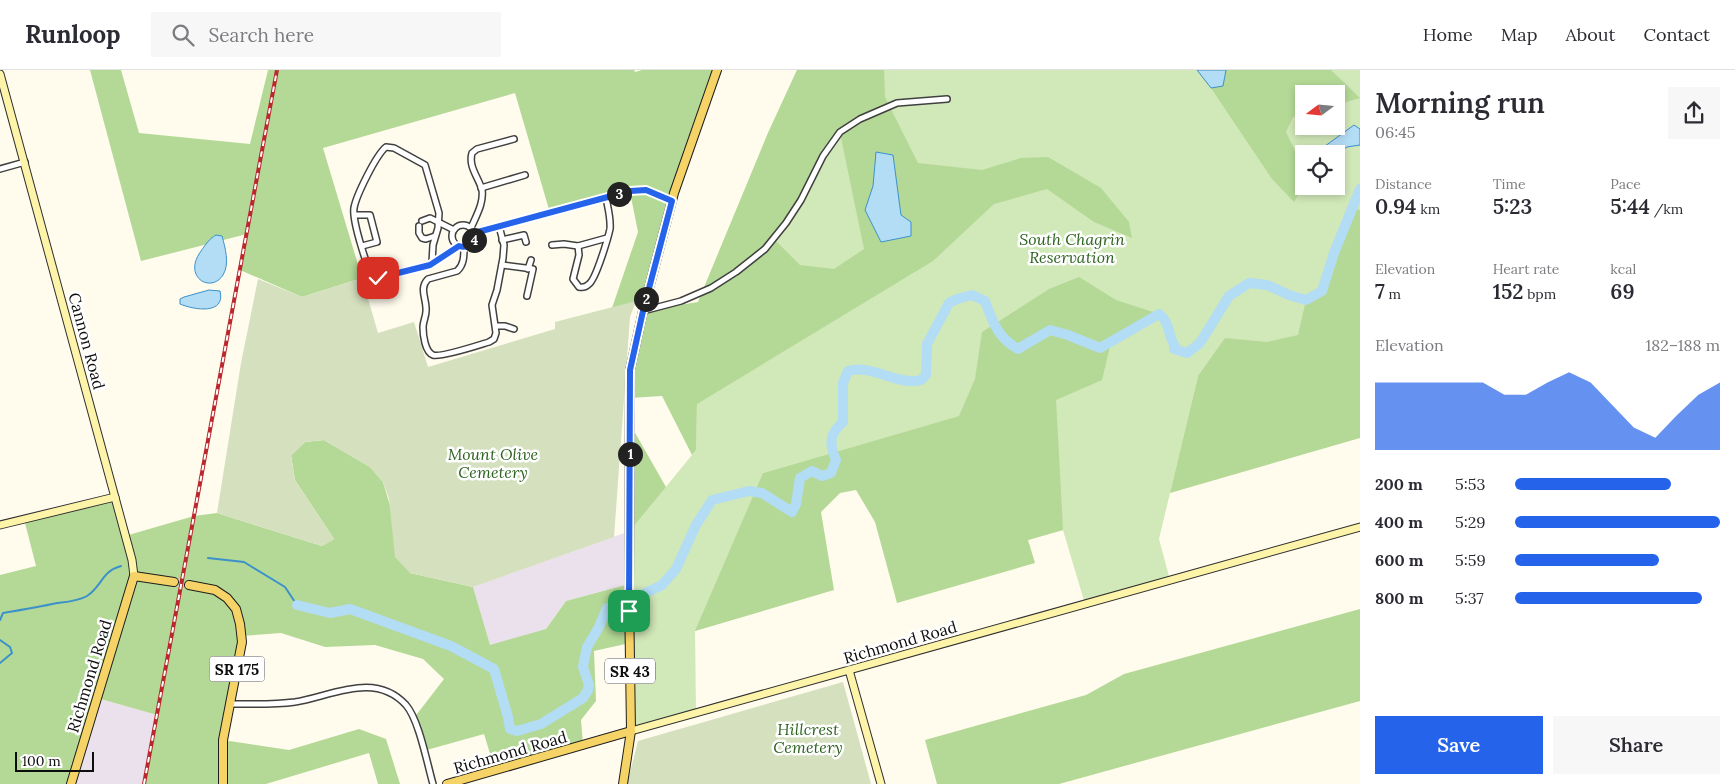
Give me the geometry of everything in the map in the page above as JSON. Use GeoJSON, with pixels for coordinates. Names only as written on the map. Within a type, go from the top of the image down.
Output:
{"type":"FeatureCollection","features":[{"type":"Feature","properties":{"kind":"main road","name":"SR 43"},"geometry":{"type":"LineString","coordinates":[[624,784],[631,731],[629,611],[630,370],[643,311],[672,201],[717,70]]}},
{"type":"Feature","properties":{"kind":"main road"},"geometry":{"type":"LineString","coordinates":[[134,576],[174,582]]}},
{"type":"Feature","properties":{"kind":"main road","name":"Richmond Road"},"geometry":{"type":"LineString","coordinates":[[71,784],[134,576]]}},
{"type":"Feature","properties":{"kind":"main road","name":"SR 175"},"geometry":{"type":"LineString","coordinates":[[189,585],[215,590],[227,598],[236,609],[240,624],[242,642],[223,740],[223,784]]}},
{"type":"Feature","properties":{"kind":"main road","name":"Richmond Road"},"geometry":{"type":"LineString","coordinates":[[447,784],[631,731]]}},
{"type":"Feature","properties":{"kind":"street","name":"Cannon Road"},"geometry":{"type":"LineString","coordinates":[[0,74],[132,560],[134,576]]}},
{"type":"Feature","properties":{"kind":"street"},"geometry":{"type":"LineString","coordinates":[[643,311],[681,301],[711,288],[736,272],[765,249],[786,223],[801,200],[823,156],[840,132],[868,115],[897,103],[947,99]]}},
{"type":"Feature","properties":{"kind":"street"},"geometry":{"type":"LineString","coordinates":[[471,228],[481,202],[481,188],[471,161],[472,153],[477,149],[514,139]]}},
{"type":"Feature","properties":{"kind":"street"},"geometry":{"type":"LineString","coordinates":[[432,263],[433,245],[439,213],[426,164],[394,148],[386,147],[381,151],[354,209],[368,271],[374,279],[432,263],[461,247],[472,243],[474,233],[471,228],[462,225],[454,230],[452,239],[461,247],[463,262],[460,269],[428,279],[424,286],[423,291],[427,309],[423,334],[429,353],[441,356],[489,342],[496,336],[492,305],[502,265],[504,245],[499,226]]}},
{"type":"Feature","properties":{"kind":"street"},"geometry":{"type":"LineString","coordinates":[[0,169],[24,162]]}},
{"type":"Feature","properties":{"kind":"street"},"geometry":{"type":"LineString","coordinates":[[481,188],[525,175]]}},
{"type":"Feature","properties":{"kind":"street"},"geometry":{"type":"LineString","coordinates":[[474,233],[630,191],[646,190],[672,201]]}},
{"type":"Feature","properties":{"kind":"street"},"geometry":{"type":"LineString","coordinates":[[578,246],[579,255],[573,279],[578,287],[583,288],[590,284],[595,276],[610,228],[606,198]]}},
{"type":"Feature","properties":{"kind":"street"},"geometry":{"type":"LineString","coordinates":[[355,215],[370,215],[377,242],[362,246]]}},
{"type":"Feature","properties":{"kind":"street"},"geometry":{"type":"LineString","coordinates":[[435,236],[422,238],[419,233],[420,224],[430,218],[454,230]]}},
{"type":"Feature","properties":{"kind":"street"},"geometry":{"type":"LineString","coordinates":[[502,240],[524,235],[526,242]]}},
{"type":"Feature","properties":{"kind":"street"},"geometry":{"type":"LineString","coordinates":[[552,245],[578,246],[607,238]]}},
{"type":"Feature","properties":{"kind":"street"},"geometry":{"type":"LineString","coordinates":[[528,268],[530,260]]}},
{"type":"Feature","properties":{"kind":"street"},"geometry":{"type":"LineString","coordinates":[[502,265],[533,269],[527,296]]}},
{"type":"Feature","properties":{"kind":"street"},"geometry":{"type":"LineString","coordinates":[[496,326],[514,329]]}},
{"type":"Feature","properties":{"kind":"street"},"geometry":{"type":"LineString","coordinates":[[0,526],[114,497]]}},
{"type":"Feature","properties":{"kind":"street","name":"Richmond Road"},"geometry":{"type":"LineString","coordinates":[[631,731],[1360,527]]}},
{"type":"Feature","properties":{"kind":"street"},"geometry":{"type":"LineString","coordinates":[[849,670],[881,784]]}},
{"type":"Feature","properties":{"kind":"street"},"geometry":{"type":"LineString","coordinates":[[230,704],[276,704],[310,699],[368,686],[380,688],[396,696],[414,718],[433,784]]}},
{"type":"Feature","properties":{"kind":"shaded area"},"geometry":{"type":"Polygon","coordinates":[[[630,531],[629,584],[566,601],[546,629],[490,646],[473,587],[630,531]]]}},
{"type":"Feature","properties":{"kind":"shaded area"},"geometry":{"type":"Polygon","coordinates":[[[97,698],[157,715],[144,784],[71,784],[97,698]]]}},
{"type":"Feature","properties":{"kind":"green space"},"geometry":{"type":"Polygon","coordinates":[[[90,70],[121,70],[139,133],[250,144],[268,70],[634,70],[635,72],[642,70],[717,70],[674,193],[646,299],[612,308],[638,232],[630,192],[550,213],[515,93],[323,148],[362,278],[302,297],[240,270],[247,234],[141,261],[90,70]]]}},
{"type":"Feature","properties":{"kind":"green space","name":"South Chagrin Reservation"},"geometry":{"type":"Polygon","coordinates":[[[797,70],[1360,70],[1360,240],[1323,341],[1198,376],[1159,539],[1170,580],[1085,604],[1063,530],[1028,540],[991,407],[763,473],[796,600],[695,631],[696,713],[631,731],[630,531],[696,450],[698,302],[768,133],[797,70]]]}},
{"type":"Feature","properties":{"kind":"green space"},"geometry":{"type":"Polygon","coordinates":[[[797,70],[884,70],[885,97],[918,163],[982,170],[1021,158],[1048,157],[1101,188],[1129,222],[1132,238],[1094,222],[1047,189],[994,204],[933,261],[697,404],[696,450],[692,455],[662,396],[630,398],[630,370],[643,311],[698,302],[768,133],[797,70]],[[840,133],[823,156],[801,200],[774,239],[800,265],[834,269],[864,249],[840,133]],[[893,155],[873,186],[865,210],[901,215],[893,155]]]}},
{"type":"Feature","properties":{"kind":"green space"},"geometry":{"type":"Polygon","coordinates":[[[1226,70],[1331,70],[1360,98],[1345,102],[1345,85],[1295,85],[1295,116],[1286,132],[1295,150],[1295,195],[1298,195],[1294,202],[1272,179],[1211,88],[1223,85],[1226,70]]]}},
{"type":"Feature","properties":{"kind":"green space"},"geometry":{"type":"Polygon","coordinates":[[[1352,208],[1360,210],[1360,438],[1170,493],[1198,376],[1225,338],[1267,342],[1298,335],[1306,300],[1322,291],[1334,253],[1352,208]]]}},
{"type":"Feature","properties":{"kind":"green space"},"geometry":{"type":"Polygon","coordinates":[[[1079,277],[1116,300],[1159,314],[1111,342],[1102,380],[1056,400],[1063,530],[1028,540],[1035,563],[897,603],[875,522],[856,490],[840,493],[821,512],[834,590],[695,631],[763,473],[959,416],[975,379],[982,332],[1049,289],[1079,277]]]}},
{"type":"Feature","properties":{"kind":"green space","name":"Mount Olive Cemetery"},"geometry":{"type":"Polygon","coordinates":[[[362,278],[378,333],[414,322],[428,367],[555,329],[555,322],[636,301],[630,317],[614,537],[473,587],[410,573],[395,557],[389,499],[383,482],[370,467],[324,440],[305,442],[291,456],[295,480],[334,539],[322,546],[217,513],[241,363],[258,279],[302,297],[362,278]]]}},
{"type":"Feature","properties":{"kind":"green space"},"geometry":{"type":"Polygon","coordinates":[[[630,424],[666,487],[630,531],[630,424]]]}},
{"type":"Feature","properties":{"kind":"green space"},"geometry":{"type":"Polygon","coordinates":[[[324,440],[370,467],[383,482],[410,573],[473,587],[490,645],[546,629],[566,601],[629,584],[630,643],[594,651],[596,701],[581,720],[583,745],[495,770],[484,734],[423,751],[414,718],[444,679],[423,659],[375,645],[325,647],[281,633],[241,636],[223,740],[289,750],[359,729],[386,739],[400,784],[378,784],[369,753],[266,784],[144,784],[157,715],[97,698],[71,784],[0,784],[0,575],[36,566],[24,519],[115,497],[125,536],[194,516],[217,513],[322,546],[334,539],[295,480],[291,455],[305,442],[324,440]]]}},
{"type":"Feature","properties":{"kind":"green space"},"geometry":{"type":"Polygon","coordinates":[[[1360,609],[1360,701],[1059,784],[937,784],[925,740],[1086,695],[1124,674],[1360,609]]]}},
{"type":"Feature","properties":{"kind":"green space","name":"Hillcrest Cemetery"},"geometry":{"type":"Polygon","coordinates":[[[843,682],[871,784],[627,784],[638,741],[843,682]]]}},
{"type":"Feature","properties":{"kind":"water"},"geometry":{"type":"Polygon","coordinates":[[[1197,70],[1226,70],[1223,86],[1211,88],[1197,70]]]}},
{"type":"Feature","properties":{"kind":"water"},"geometry":{"type":"Polygon","coordinates":[[[1354,125],[1360,129],[1360,145],[1345,148],[1345,145],[1326,145],[1340,135],[1345,135],[1345,132],[1354,125]]]}},
{"type":"Feature","properties":{"kind":"water"},"geometry":{"type":"Polygon","coordinates":[[[876,152],[893,155],[901,215],[911,222],[911,236],[881,242],[865,210],[873,186],[876,152]]]}},
{"type":"Feature","properties":{"kind":"water"},"geometry":{"type":"Polygon","coordinates":[[[216,235],[222,236],[226,255],[225,271],[218,280],[206,283],[196,275],[196,260],[206,244],[216,235]]]}},
{"type":"Feature","properties":{"kind":"water"},"geometry":{"type":"Polygon","coordinates":[[[209,290],[220,291],[221,299],[214,307],[200,309],[180,304],[180,299],[184,297],[209,290]]]}},
{"type":"Feature","properties":{"kind":"waterway"},"geometry":{"type":"LineString","coordinates":[[297,605],[330,613],[350,609],[451,646],[494,669],[510,729],[517,731],[541,724],[583,698],[588,690],[589,685],[583,667],[587,647],[599,627],[607,608],[619,606],[662,585],[676,569],[696,525],[712,500],[749,491],[762,493],[792,512],[796,504],[800,478],[812,471],[822,476],[831,473],[836,460],[831,444],[835,431],[843,422],[843,383],[848,371],[867,370],[912,381],[921,380],[926,375],[927,344],[949,303],[972,295],[985,301],[1000,334],[1018,349],[1050,330],[1100,348],[1159,314],[1167,325],[1175,346],[1174,349],[1187,353],[1200,343],[1229,296],[1249,283],[1267,285],[1306,300],[1322,291],[1334,253],[1360,189]]}},
{"type":"Feature","properties":{"kind":"waterway"},"geometry":{"type":"LineString","coordinates":[[208,558],[244,562],[285,587],[297,605]]}},
{"type":"Feature","properties":{"kind":"waterway"},"geometry":{"type":"LineString","coordinates":[[0,620],[3,613],[84,598],[96,588],[110,571],[121,566]]}},
{"type":"Feature","properties":{"kind":"waterway"},"geometry":{"type":"LineString","coordinates":[[0,640],[10,647],[12,653],[0,663]]}},
{"type":"Feature","properties":{"kind":"tunnel"},"geometry":{"type":"LineString","coordinates":[[174,582],[189,585]]}},
{"type":"Feature","properties":{"kind":"railway"},"geometry":{"type":"LineString","coordinates":[[144,784],[277,70]]}},
{"type":"Feature","properties":{"kind":"route"},"geometry":{"type":"LineString","coordinates":[[378,278],[430,265],[459,246],[467,247],[470,245],[474,240],[474,233],[630,191],[646,190],[672,201],[643,311],[630,370],[629,611]]}}]}
